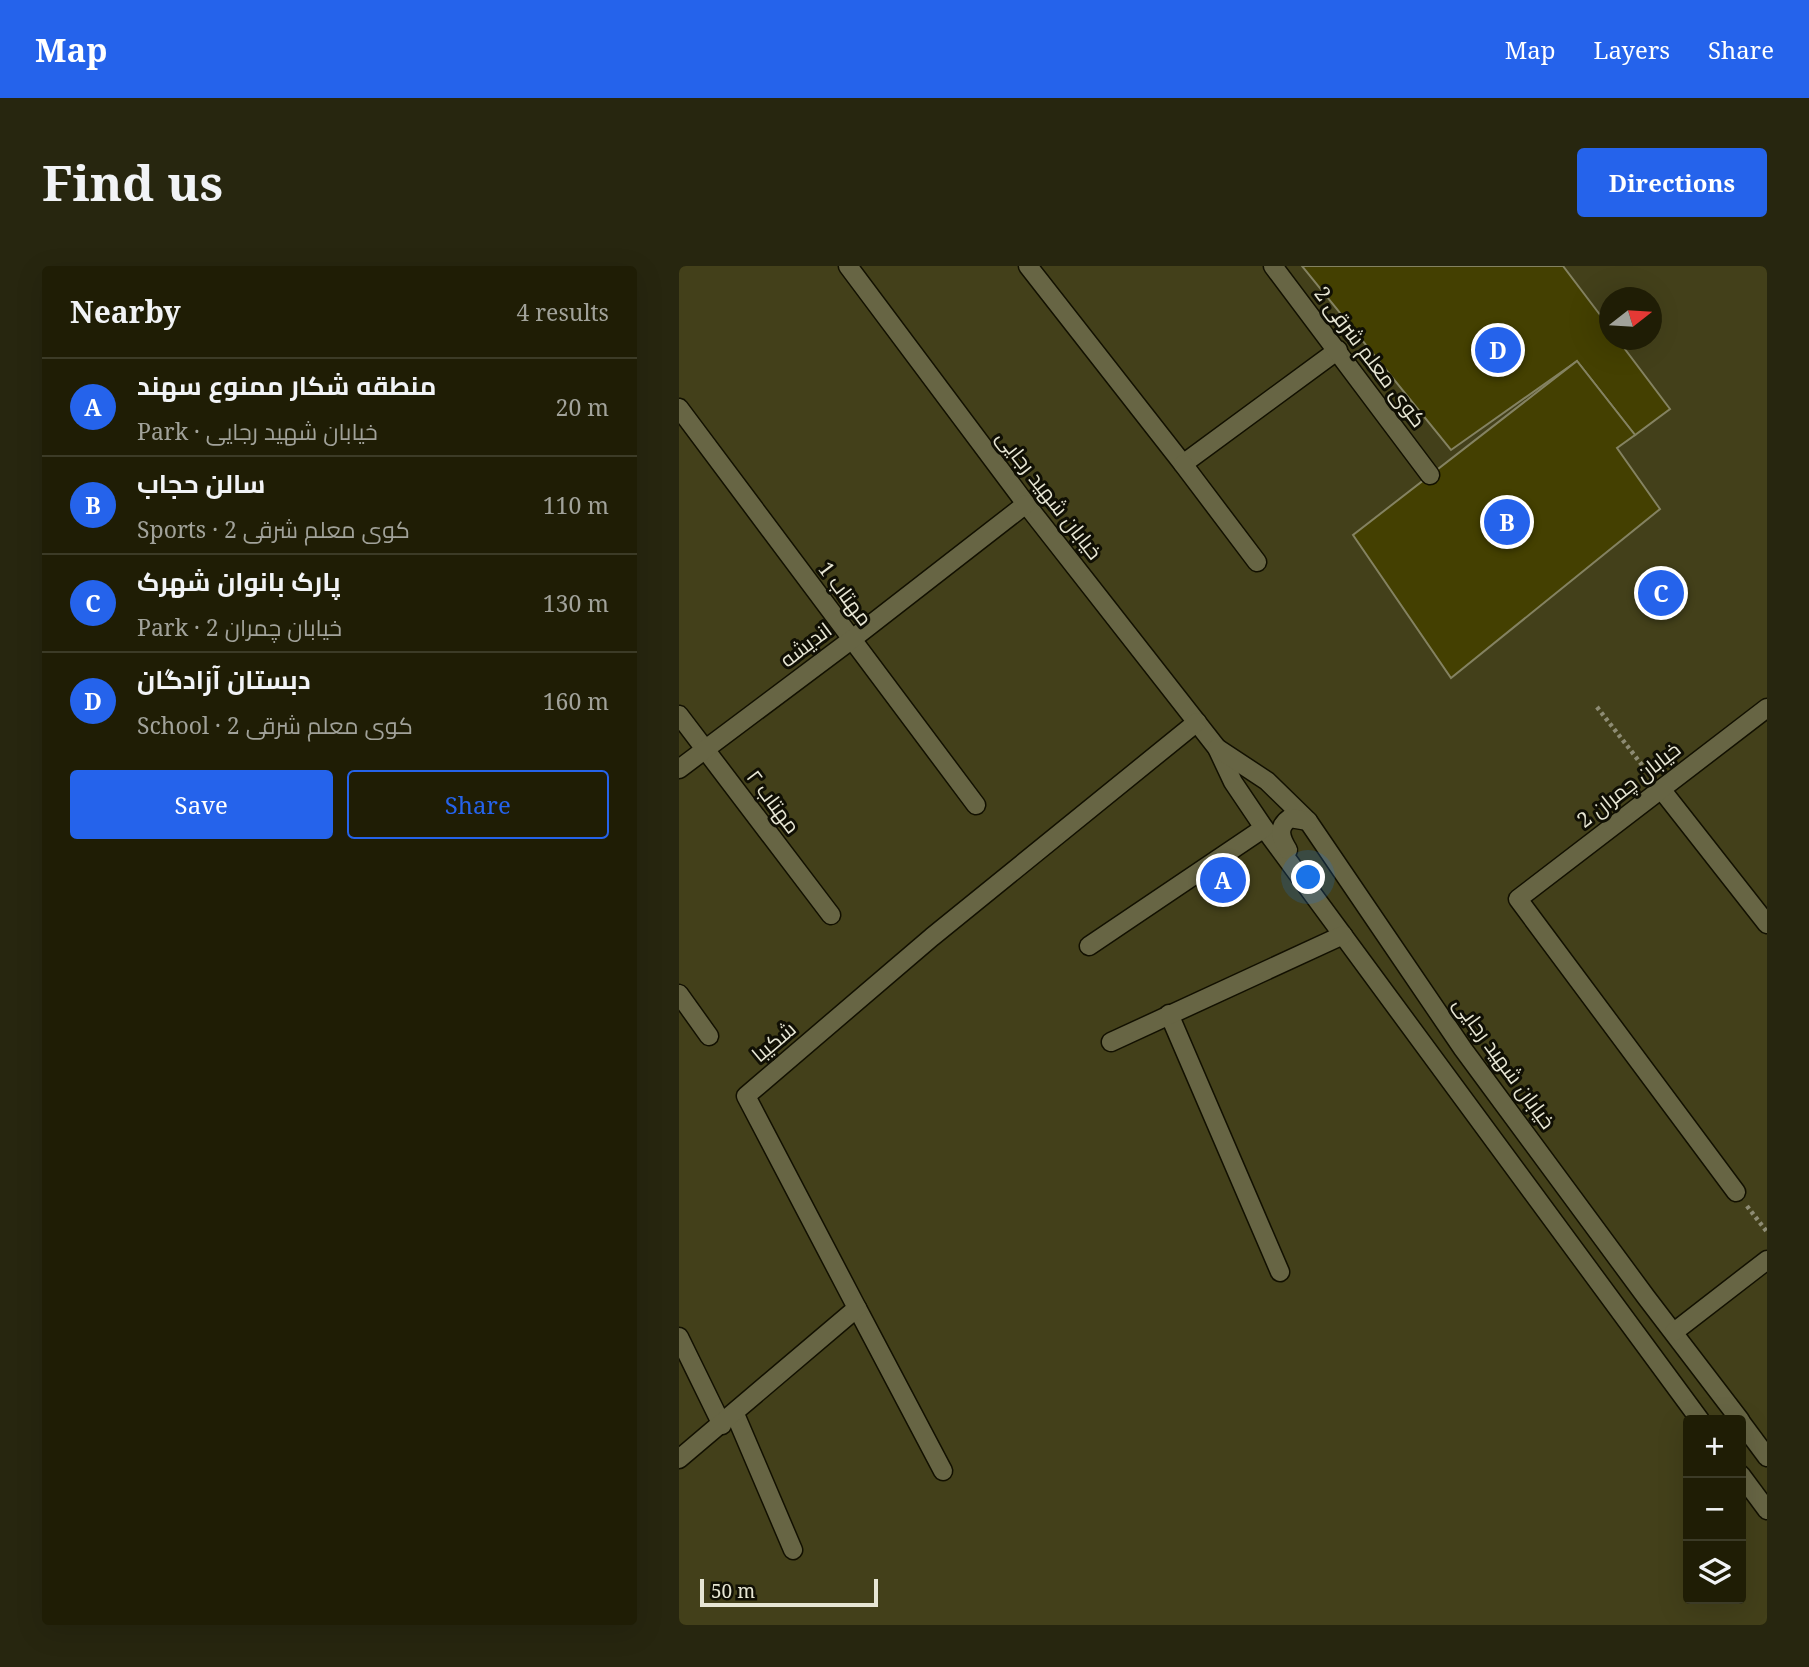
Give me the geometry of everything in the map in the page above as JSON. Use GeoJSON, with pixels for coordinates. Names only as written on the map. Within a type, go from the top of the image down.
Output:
{"type":"FeatureCollection","features":[{"type":"Feature","properties":{"kind":"street","name":"خیابان شهید رجایی"},"geometry":{"type":"LineString","coordinates":[[848,266],[1026,504],[1217,748],[1233,782],[1264,828],[1696,1415]]}},
{"type":"Feature","properties":{"kind":"street"},"geometry":{"type":"LineString","coordinates":[[1028,266],[1257,562]]}},
{"type":"Feature","properties":{"kind":"street","name":"کوی معلم شرقی 2"},"geometry":{"type":"LineString","coordinates":[[1273,266],[1430,475]]}},
{"type":"Feature","properties":{"kind":"street"},"geometry":{"type":"LineString","coordinates":[[1183,464],[1338,350]]}},
{"type":"Feature","properties":{"kind":"street","name":"مهتاب 1"},"geometry":{"type":"LineString","coordinates":[[679,408],[976,805]]}},
{"type":"Feature","properties":{"kind":"street","name":"اندیشه"},"geometry":{"type":"LineString","coordinates":[[679,769],[1026,504]]}},
{"type":"Feature","properties":{"kind":"street","name":"خیابان چمران 2"},"geometry":{"type":"LineString","coordinates":[[1736,1192],[1518,899],[1767,708]]}},
{"type":"Feature","properties":{"kind":"street","name":"مهتاب ۲"},"geometry":{"type":"LineString","coordinates":[[679,715],[831,915]]}},
{"type":"Feature","properties":{"kind":"street","name":"شکیبا"},"geometry":{"type":"LineString","coordinates":[[857,1308],[746,1096],[932,937],[1197,722]]}},
{"type":"Feature","properties":{"kind":"street","name":"خیابان شهید رجایی"},"geometry":{"type":"LineString","coordinates":[[1217,748],[1267,781],[1308,821],[1463,1049],[1736,1415]]}},
{"type":"Feature","properties":{"kind":"street"},"geometry":{"type":"LineString","coordinates":[[1661,789],[1767,924]]}},
{"type":"Feature","properties":{"kind":"street"},"geometry":{"type":"LineString","coordinates":[[1304,881],[1284,843],[1280,828],[1290,818],[1308,821]]}},
{"type":"Feature","properties":{"kind":"street"},"geometry":{"type":"LineString","coordinates":[[1089,946],[1264,828]]}},
{"type":"Feature","properties":{"kind":"street"},"geometry":{"type":"LineString","coordinates":[[1111,1042],[1343,934]]}},
{"type":"Feature","properties":{"kind":"street"},"geometry":{"type":"LineString","coordinates":[[679,994],[709,1036]]}},
{"type":"Feature","properties":{"kind":"street"},"geometry":{"type":"LineString","coordinates":[[1169,1014],[1280,1272]]}},
{"type":"Feature","properties":{"kind":"street"},"geometry":{"type":"LineString","coordinates":[[1674,1332],[1767,1260]]}},
{"type":"Feature","properties":{"kind":"street"},"geometry":{"type":"LineString","coordinates":[[679,1459],[857,1308],[943,1471]]}},
{"type":"Feature","properties":{"kind":"street"},"geometry":{"type":"LineString","coordinates":[[679,1337],[728,1419],[793,1550]]}},
{"type":"Feature","properties":{"kind":"street","name":"خیابان شهید رجایی"},"geometry":{"type":"LineString","coordinates":[[1746,1429],[1767,1457]]}},
{"type":"Feature","properties":{"kind":"street"},"geometry":{"type":"LineString","coordinates":[[1743,1478],[1767,1510]]}},
{"type":"Feature","properties":{"kind":"path"},"geometry":{"type":"LineString","coordinates":[[1597,707],[1661,789]]}},
{"type":"Feature","properties":{"kind":"path"},"geometry":{"type":"LineString","coordinates":[[1736,1192],[1767,1232]]}},
{"type":"Feature","properties":{"kind":"shaded area"},"geometry":{"type":"Polygon","coordinates":[[[679,266],[1767,266],[1767,1625],[679,1625],[679,266]]]}},
{"type":"Feature","properties":{"kind":"building"},"geometry":{"type":"Polygon","coordinates":[[[1302,266],[1563,266],[1599,313],[1599,350],[1626,350],[1670,409],[1635,435],[1577,361],[1451,450],[1302,266]]]}},
{"type":"Feature","properties":{"kind":"building"},"geometry":{"type":"Polygon","coordinates":[[[1577,361],[1635,435],[1617,448],[1660,509],[1451,678],[1353,535],[1577,361]]]}},
{"type":"Feature","properties":{"kind":"place","name":"دبستان آزادگان"},"geometry":{"type":"Point","coordinates":[1498,350]}},
{"type":"Feature","properties":{"kind":"place","name":"سالن حجاب"},"geometry":{"type":"Point","coordinates":[1507,522]}},
{"type":"Feature","properties":{"kind":"place","name":"پارک بانوان شهرک"},"geometry":{"type":"Point","coordinates":[1661,593]}},
{"type":"Feature","properties":{"kind":"place","name":"منطقه شکار ممنوع سهند"},"geometry":{"type":"Point","coordinates":[1223,880]}}]}
